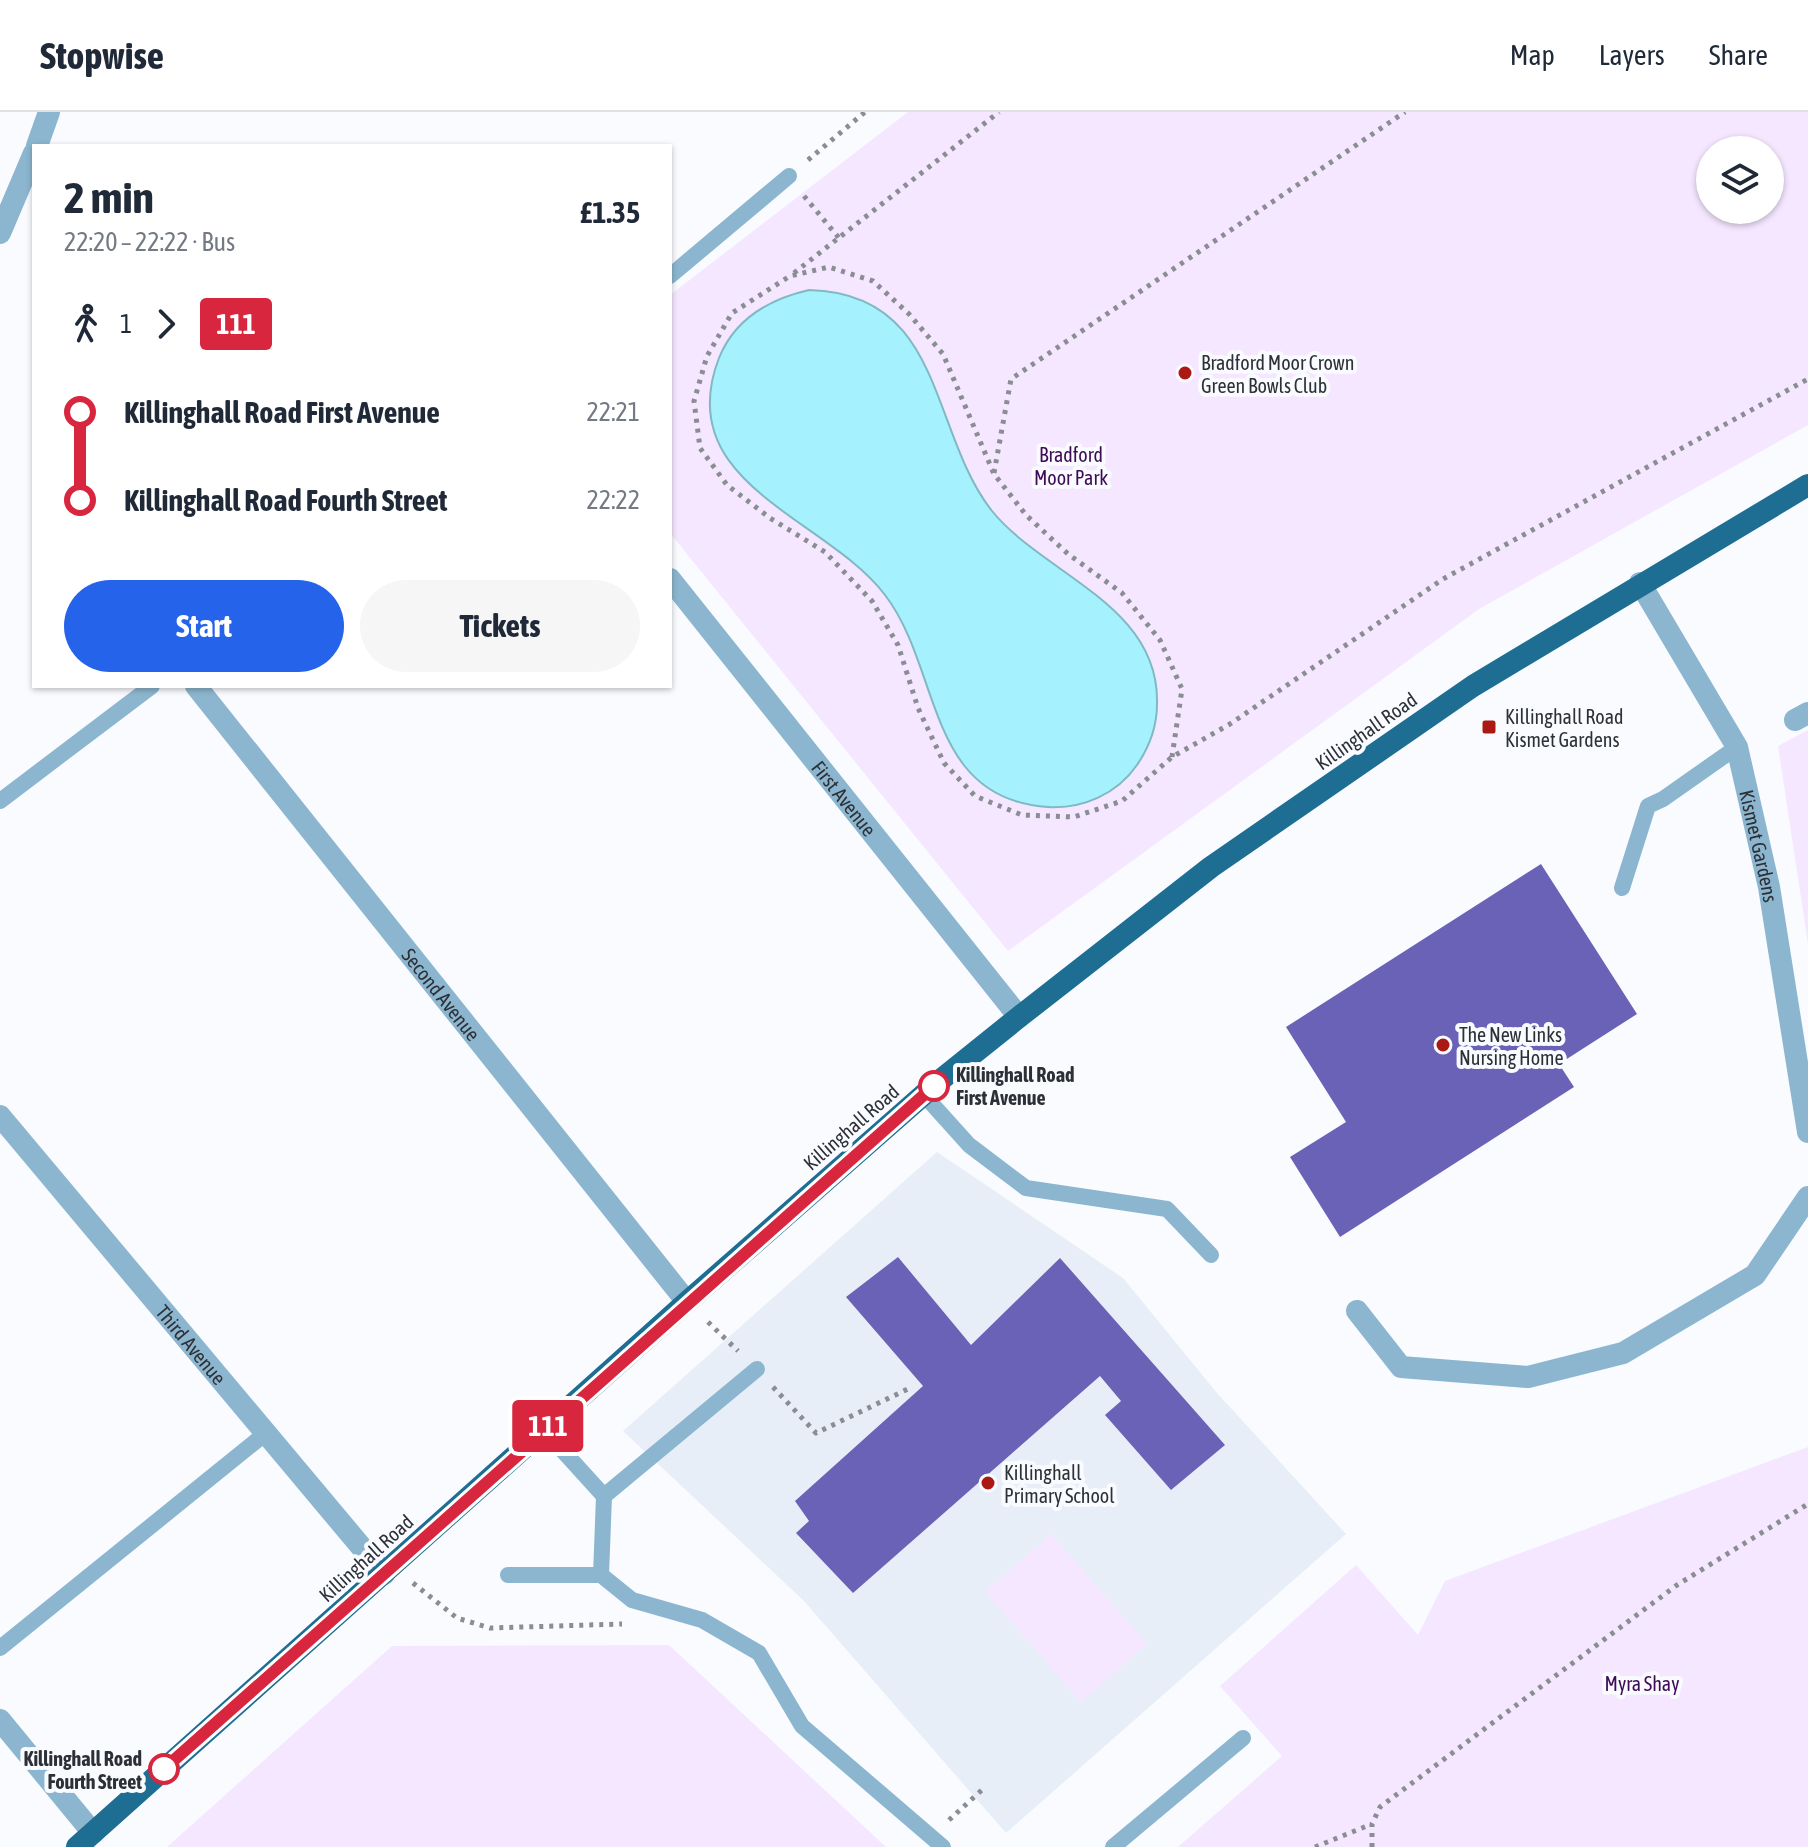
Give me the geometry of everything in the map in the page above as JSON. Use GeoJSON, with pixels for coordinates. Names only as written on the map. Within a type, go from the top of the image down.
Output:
{"type":"FeatureCollection","features":[{"type":"Feature","properties":{"kind":"highway","name":"Killinghall Road"},"geometry":{"type":"LineString","coordinates":[[85,1840],[687,1302],[924,1095],[1019,1017],[1224,858],[1473,686],[1640,583],[1808,485]]}},
{"type":"Feature","properties":{"kind":"street"},"geometry":{"type":"LineString","coordinates":[[38,144],[49,112]]}},
{"type":"Feature","properties":{"kind":"street"},"geometry":{"type":"LineString","coordinates":[[0,233],[32,158]]}},
{"type":"Feature","properties":{"kind":"street","name":"First Avenue"},"geometry":{"type":"LineString","coordinates":[[672,582],[1019,1017]]}},
{"type":"Feature","properties":{"kind":"street","name":"Kismet Gardens"},"geometry":{"type":"LineString","coordinates":[[1640,583],[1737,747],[1769,887],[1808,1132]]}},
{"type":"Feature","properties":{"kind":"street","name":"Second Avenue"},"geometry":{"type":"LineString","coordinates":[[198,688],[687,1302]]}},
{"type":"Feature","properties":{"kind":"street","name":"Third Avenue"},"geometry":{"type":"LineString","coordinates":[[0,1116],[266,1433],[388,1570]]}},
{"type":"Feature","properties":{"kind":"street"},"geometry":{"type":"LineString","coordinates":[[1357,1311],[1401,1367],[1528,1377],[1623,1353],[1755,1275],[1808,1197]]}},
{"type":"Feature","properties":{"kind":"street"},"geometry":{"type":"LineString","coordinates":[[0,1720],[85,1840]]}},
{"type":"Feature","properties":{"kind":"lane"},"geometry":{"type":"LineString","coordinates":[[672,274],[789,176]]}},
{"type":"Feature","properties":{"kind":"lane"},"geometry":{"type":"LineString","coordinates":[[0,801],[149,688]]}},
{"type":"Feature","properties":{"kind":"lane"},"geometry":{"type":"LineString","coordinates":[[1622,888],[1648,806],[1737,747]]}},
{"type":"Feature","properties":{"kind":"lane"},"geometry":{"type":"LineString","coordinates":[[924,1095],[969,1145],[1026,1188],[1167,1209],[1211,1255]]}},
{"type":"Feature","properties":{"kind":"lane"},"geometry":{"type":"LineString","coordinates":[[604,1496],[757,1369]]}},
{"type":"Feature","properties":{"kind":"lane"},"geometry":{"type":"LineString","coordinates":[[544,1430],[604,1496],[601,1575]]}},
{"type":"Feature","properties":{"kind":"lane"},"geometry":{"type":"LineString","coordinates":[[0,1648],[266,1433]]}},
{"type":"Feature","properties":{"kind":"lane"},"geometry":{"type":"LineString","coordinates":[[508,1575],[601,1575],[632,1600],[702,1620],[759,1653],[802,1726],[943,1847]]}},
{"type":"Feature","properties":{"kind":"lane"},"geometry":{"type":"LineString","coordinates":[[1113,1847],[1243,1738]]}},
{"type":"Feature","properties":{"kind":"path"},"geometry":{"type":"LineString","coordinates":[[839,238],[789,176],[865,112]]}},
{"type":"Feature","properties":{"kind":"path"},"geometry":{"type":"LineString","coordinates":[[999,112],[790,276],[732,313],[707,356],[694,401],[700,448],[727,485],[770,518],[825,552],[872,601],[898,645],[918,708],[944,763],[975,796],[1022,815],[1074,817],[1122,801],[1172,757],[1230,724],[1443,579],[1808,379]]}},
{"type":"Feature","properties":{"kind":"path"},"geometry":{"type":"LineString","coordinates":[[994,474],[1011,379],[1405,112]]}},
{"type":"Feature","properties":{"kind":"path"},"geometry":{"type":"LineString","coordinates":[[790,276],[829,267],[873,281],[909,314],[943,354],[994,474],[1047,534],[1122,593],[1160,640],[1182,689],[1172,757]]}},
{"type":"Feature","properties":{"kind":"path"},"geometry":{"type":"LineString","coordinates":[[687,1302],[757,1369],[816,1433],[910,1388]]}},
{"type":"Feature","properties":{"kind":"path"},"geometry":{"type":"LineString","coordinates":[[1372,1847],[1372,1824],[1380,1807],[1677,1585],[1808,1504]]}},
{"type":"Feature","properties":{"kind":"path"},"geometry":{"type":"LineString","coordinates":[[388,1570],[457,1618],[490,1628],[631,1623]]}},
{"type":"Feature","properties":{"kind":"path"},"geometry":{"type":"LineString","coordinates":[[1315,1847],[1372,1824]]}},
{"type":"Feature","properties":{"kind":"shaded area","name":"Killinghall Primary School"},"geometry":{"type":"Polygon","coordinates":[[[937,1152],[1123,1278],[1217,1393],[1346,1534],[1006,1833],[804,1601],[623,1431],[937,1152]]]}},
{"type":"Feature","properties":{"kind":"green space","name":"Bradford Moor Park"},"geometry":{"type":"Polygon","coordinates":[[[908,112],[1808,112],[1808,425],[1479,609],[1008,951],[672,535],[672,293],[908,112]]]}},
{"type":"Feature","properties":{"kind":"green space"},"geometry":{"type":"Polygon","coordinates":[[[1808,730],[1808,944],[1778,746],[1808,730]]]}},
{"type":"Feature","properties":{"kind":"green space","name":"Myra Shay"},"geometry":{"type":"Polygon","coordinates":[[[1808,1447],[1808,1847],[1178,1847],[1282,1756],[1220,1686],[1356,1565],[1418,1635],[1445,1581],[1808,1447]]]}},
{"type":"Feature","properties":{"kind":"green space"},"geometry":{"type":"Polygon","coordinates":[[[1051,1534],[1147,1644],[1081,1702],[985,1592],[1051,1534]]]}},
{"type":"Feature","properties":{"kind":"green space"},"geometry":{"type":"Polygon","coordinates":[[[669,1645],[886,1847],[167,1847],[392,1646],[669,1645]]]}},
{"type":"Feature","properties":{"kind":"water"},"geometry":{"type":"Polygon","coordinates":[[[809,290],[853,297],[886,315],[910,340],[928,372],[972,479],[992,511],[1014,534],[1095,594],[1120,616],[1140,641],[1153,670],[1156,721],[1137,765],[1109,792],[1074,805],[1048,807],[1008,799],[979,781],[957,756],[942,726],[903,625],[885,595],[859,568],[762,495],[735,468],[716,437],[710,401],[719,358],[726,344],[755,312],[809,290]]]}},
{"type":"Feature","properties":{"kind":"building","name":"The New Links Nursing Home"},"geometry":{"type":"Polygon","coordinates":[[[1541,864],[1637,1014],[1559,1064],[1574,1087],[1340,1237],[1290,1157],[1346,1122],[1286,1027],[1541,864]]]}},
{"type":"Feature","properties":{"kind":"building"},"geometry":{"type":"Polygon","coordinates":[[[898,1257],[971,1345],[1060,1258],[1225,1445],[1171,1490],[1105,1415],[1121,1401],[1100,1376],[853,1593],[796,1533],[809,1521],[795,1501],[923,1386],[846,1297],[898,1257]]]}},
{"type":"Feature","properties":{"kind":"bus line","name":"111"},"geometry":{"type":"LineString","coordinates":[[164,1769],[934,1086]]}},
{"type":"Feature","properties":{"kind":"place","name":"Bradford Moor Crown Green Bowls Club"},"geometry":{"type":"Point","coordinates":[1185,373]}},
{"type":"Feature","properties":{"kind":"place","name":"Killinghall Road Kismet Gardens"},"geometry":{"type":"Point","coordinates":[1489,727]}},
{"type":"Feature","properties":{"kind":"place","name":"The New Links Nursing Home"},"geometry":{"type":"Point","coordinates":[1443,1045]}},
{"type":"Feature","properties":{"kind":"place","name":"Killinghall Road First Avenue"},"geometry":{"type":"Point","coordinates":[934,1086]}},
{"type":"Feature","properties":{"kind":"place","name":"Killinghall Primary School"},"geometry":{"type":"Point","coordinates":[988,1483]}},
{"type":"Feature","properties":{"kind":"place","name":"Killinghall Road Fourth Street"},"geometry":{"type":"Point","coordinates":[164,1769]}}]}
